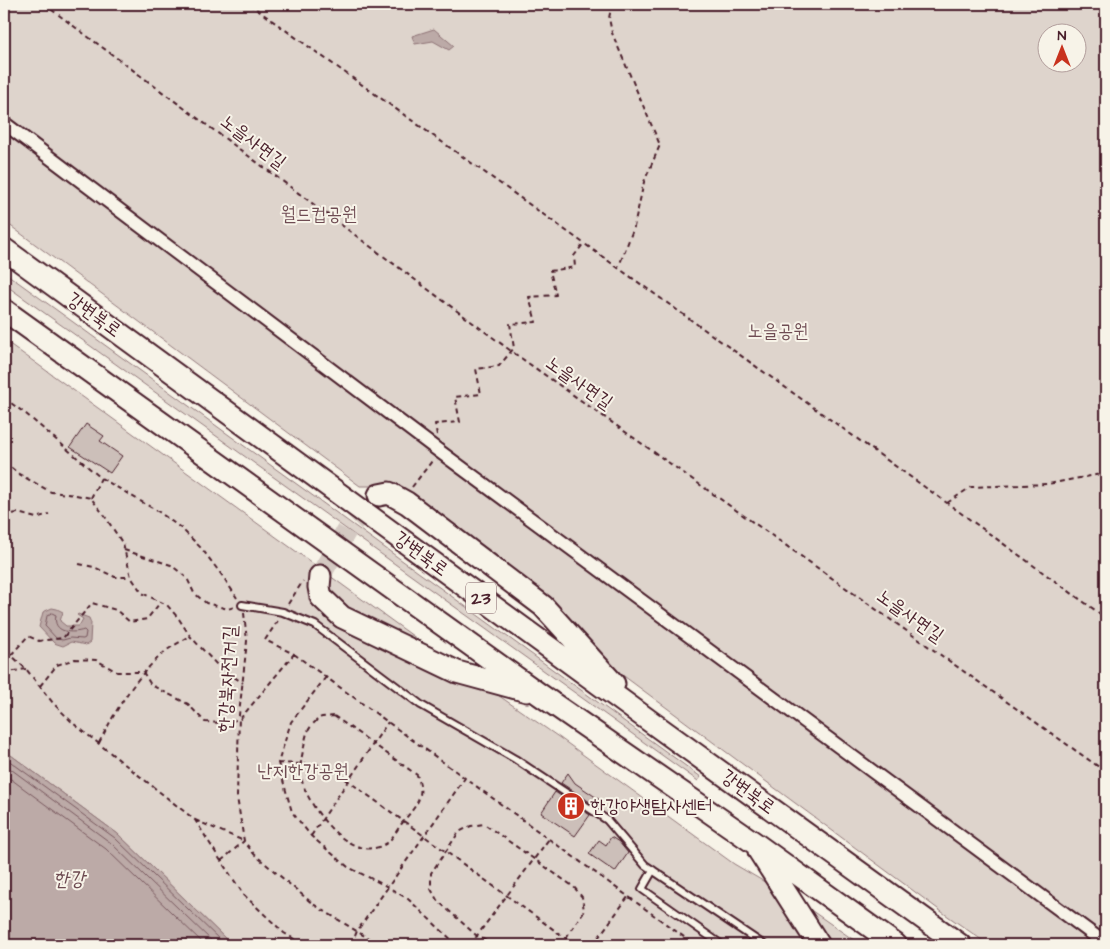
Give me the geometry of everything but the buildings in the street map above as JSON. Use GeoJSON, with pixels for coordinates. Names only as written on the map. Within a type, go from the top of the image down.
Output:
{"type":"FeatureCollection","features":[{"type":"Feature","properties":{"kind":"highway","name":"강변북로"},"geometry":{"type":"LineString","coordinates":[[4,249],[647,719],[960,945]]}},
{"type":"Feature","properties":{"kind":"highway","name":"강변북로"},"geometry":{"type":"LineString","coordinates":[[4,310],[539,694],[753,842],[896,945]]}},
{"type":"Feature","properties":{"kind":"highway"},"geometry":{"type":"LineString","coordinates":[[4,326],[70,358]]}},
{"type":"Feature","properties":{"kind":"highway"},"geometry":{"type":"LineString","coordinates":[[379,495],[389,493],[407,503],[543,606],[647,719]]}},
{"type":"Feature","properties":{"kind":"highway"},"geometry":{"type":"LineString","coordinates":[[313,576],[319,587],[321,597],[342,618],[457,672],[539,694]]}},
{"type":"Feature","properties":{"kind":"highway"},"geometry":{"type":"LineString","coordinates":[[753,842],[819,945]]}},
{"type":"Feature","properties":{"kind":"street"},"geometry":{"type":"LineString","coordinates":[[4,123],[439,451],[1106,944]]}},
{"type":"Feature","properties":{"kind":"lane"},"geometry":{"type":"LineString","coordinates":[[242,605],[283,612],[315,625],[421,705],[515,759],[607,820],[646,865],[764,945]]}},
{"type":"Feature","properties":{"kind":"lane"},"geometry":{"type":"LineString","coordinates":[[653,870],[642,889],[722,945]]}},
{"type":"Feature","properties":{"kind":"path","name":"노을사면길"},"geometry":{"type":"LineString","coordinates":[[44,4],[511,351],[1106,772]]}},
{"type":"Feature","properties":{"kind":"path"},"geometry":{"type":"LineString","coordinates":[[249,4],[1106,618]]}},
{"type":"Feature","properties":{"kind":"path"},"geometry":{"type":"LineString","coordinates":[[612,4],[609,18],[612,33],[660,146],[644,182],[634,227],[618,268]]}},
{"type":"Feature","properties":{"kind":"path"},"geometry":{"type":"LineString","coordinates":[[410,489],[439,451],[435,424],[460,422],[455,397],[481,394],[476,369],[499,366],[514,348],[510,324],[536,322],[530,297],[556,295],[550,271],[575,267],[574,256],[584,243]]}},
{"type":"Feature","properties":{"kind":"path","name":"한강북자전거길"},"geometry":{"type":"LineString","coordinates":[[4,398],[26,414],[102,478],[159,512],[182,529],[202,549],[242,605],[247,641],[240,719],[237,797],[244,841]]}},
{"type":"Feature","properties":{"kind":"path"},"geometry":{"type":"LineString","coordinates":[[4,462],[19,474],[51,492],[91,498],[122,544],[130,578],[142,593],[167,605],[190,636],[218,666],[243,683]]}},
{"type":"Feature","properties":{"kind":"path"},"geometry":{"type":"LineString","coordinates":[[947,503],[971,487],[1048,484],[1106,473]]}},
{"type":"Feature","properties":{"kind":"path"},"geometry":{"type":"LineString","coordinates":[[91,498],[102,478]]}},
{"type":"Feature","properties":{"kind":"path"},"geometry":{"type":"LineString","coordinates":[[4,515],[18,513],[36,518],[49,514]]}},
{"type":"Feature","properties":{"kind":"path"},"geometry":{"type":"LineString","coordinates":[[124,550],[171,565],[187,578],[194,593],[206,603],[228,609],[242,605]]}},
{"type":"Feature","properties":{"kind":"path"},"geometry":{"type":"LineString","coordinates":[[79,564],[94,567],[115,577],[130,578]]}},
{"type":"Feature","properties":{"kind":"path"},"geometry":{"type":"LineString","coordinates":[[313,576],[283,612],[265,640],[294,654],[695,945]]}},
{"type":"Feature","properties":{"kind":"path"},"geometry":{"type":"LineString","coordinates":[[11,655],[28,636],[39,641],[62,638],[92,603],[116,610],[130,622],[146,619],[161,602]]}},
{"type":"Feature","properties":{"kind":"path"},"geometry":{"type":"LineString","coordinates":[[99,743],[118,707],[143,672],[168,649],[190,636]]}},
{"type":"Feature","properties":{"kind":"path"},"geometry":{"type":"LineString","coordinates":[[4,643],[11,655],[26,669],[52,703],[99,743],[195,820],[244,841],[254,854],[313,904],[379,945]]}},
{"type":"Feature","properties":{"kind":"path"},"geometry":{"type":"LineString","coordinates":[[143,672],[151,685],[188,704],[205,722],[222,723],[240,719],[294,654]]}},
{"type":"Feature","properties":{"kind":"path"},"geometry":{"type":"LineString","coordinates":[[40,686],[57,665],[75,659],[96,660],[117,672],[143,672]]}},
{"type":"Feature","properties":{"kind":"path"},"geometry":{"type":"LineString","coordinates":[[4,673],[26,669]]}},
{"type":"Feature","properties":{"kind":"path"},"geometry":{"type":"LineString","coordinates":[[326,677],[291,722],[278,763],[292,812],[310,836],[348,867],[408,899],[457,945]]}},
{"type":"Feature","properties":{"kind":"path"},"geometry":{"type":"LineString","coordinates":[[334,716],[373,744],[417,775],[421,784],[421,792],[418,802],[388,842],[378,847],[366,848],[346,841],[322,819],[307,794],[302,781],[300,764],[308,729],[319,718],[334,716]]}},
{"type":"Feature","properties":{"kind":"path"},"geometry":{"type":"LineString","coordinates":[[310,836],[388,722]]}},
{"type":"Feature","properties":{"kind":"path"},"geometry":{"type":"LineString","coordinates":[[278,763],[326,764],[575,945]]}},
{"type":"Feature","properties":{"kind":"path"},"geometry":{"type":"LineString","coordinates":[[341,945],[353,941],[357,931],[465,778]]}},
{"type":"Feature","properties":{"kind":"path"},"geometry":{"type":"LineString","coordinates":[[195,820],[244,895],[284,933],[304,945]]}},
{"type":"Feature","properties":{"kind":"path"},"geometry":{"type":"LineString","coordinates":[[494,945],[477,936],[437,900],[431,889],[431,873],[459,832],[471,826],[484,824],[574,887],[582,897],[584,912],[561,945]]}},
{"type":"Feature","properties":{"kind":"path"},"geometry":{"type":"LineString","coordinates":[[470,945],[549,839]]}},
{"type":"Feature","properties":{"kind":"path"},"geometry":{"type":"LineString","coordinates":[[221,861],[244,841]]}},
{"type":"Feature","properties":{"kind":"path"},"geometry":{"type":"LineString","coordinates":[[593,945],[628,897]]}},
{"type":"Feature","properties":{"kind":"path"},"geometry":{"type":"LineString","coordinates":[[631,945],[648,943],[651,945]]}},
{"type":"Feature","properties":{"kind":"green space","name":"월드컵공원"},"geometry":{"type":"Polygon","coordinates":[[[4,4],[1106,4],[1106,945],[989,945],[582,645],[437,528],[373,486],[360,486],[4,221],[4,4]]]}},
{"type":"Feature","properties":{"kind":"green space"},"geometry":{"type":"Polygon","coordinates":[[[4,272],[701,777],[698,781],[4,284],[4,272]]]}},
{"type":"Feature","properties":{"kind":"green space","name":"난지한강공원"},"geometry":{"type":"Polygon","coordinates":[[[4,340],[424,644],[560,738],[734,864],[802,904],[861,945],[232,945],[118,834],[4,750],[4,340]]]}},
{"type":"Feature","properties":{"kind":"water"},"geometry":{"type":"Polygon","coordinates":[[[434,29],[454,46],[449,50],[433,41],[415,44],[412,36],[434,29]]]}},
{"type":"Feature","properties":{"kind":"water"},"geometry":{"type":"Polygon","coordinates":[[[52,608],[63,612],[60,621],[66,626],[79,626],[83,619],[78,614],[89,618],[91,623],[90,642],[86,645],[71,642],[63,646],[54,643],[39,627],[43,612],[52,608]]]}},
{"type":"Feature","properties":{"kind":"water","name":"한강"},"geometry":{"type":"Polygon","coordinates":[[[4,750],[118,834],[232,945],[4,945],[4,750]]]}},
{"type":"Feature","properties":{"kind":"tunnel"},"geometry":{"type":"LineString","coordinates":[[320,576],[349,526],[376,499]]}},
{"type":"Feature","properties":{"kind":"place","name":"한강야생탐사센터"},"geometry":{"type":"Point","coordinates":[571,806]}},
{"type":"Feature","properties":{"kind":"park label","name":"노을공원"},"geometry":{"type":"Point","coordinates":[778,331]}}]}
